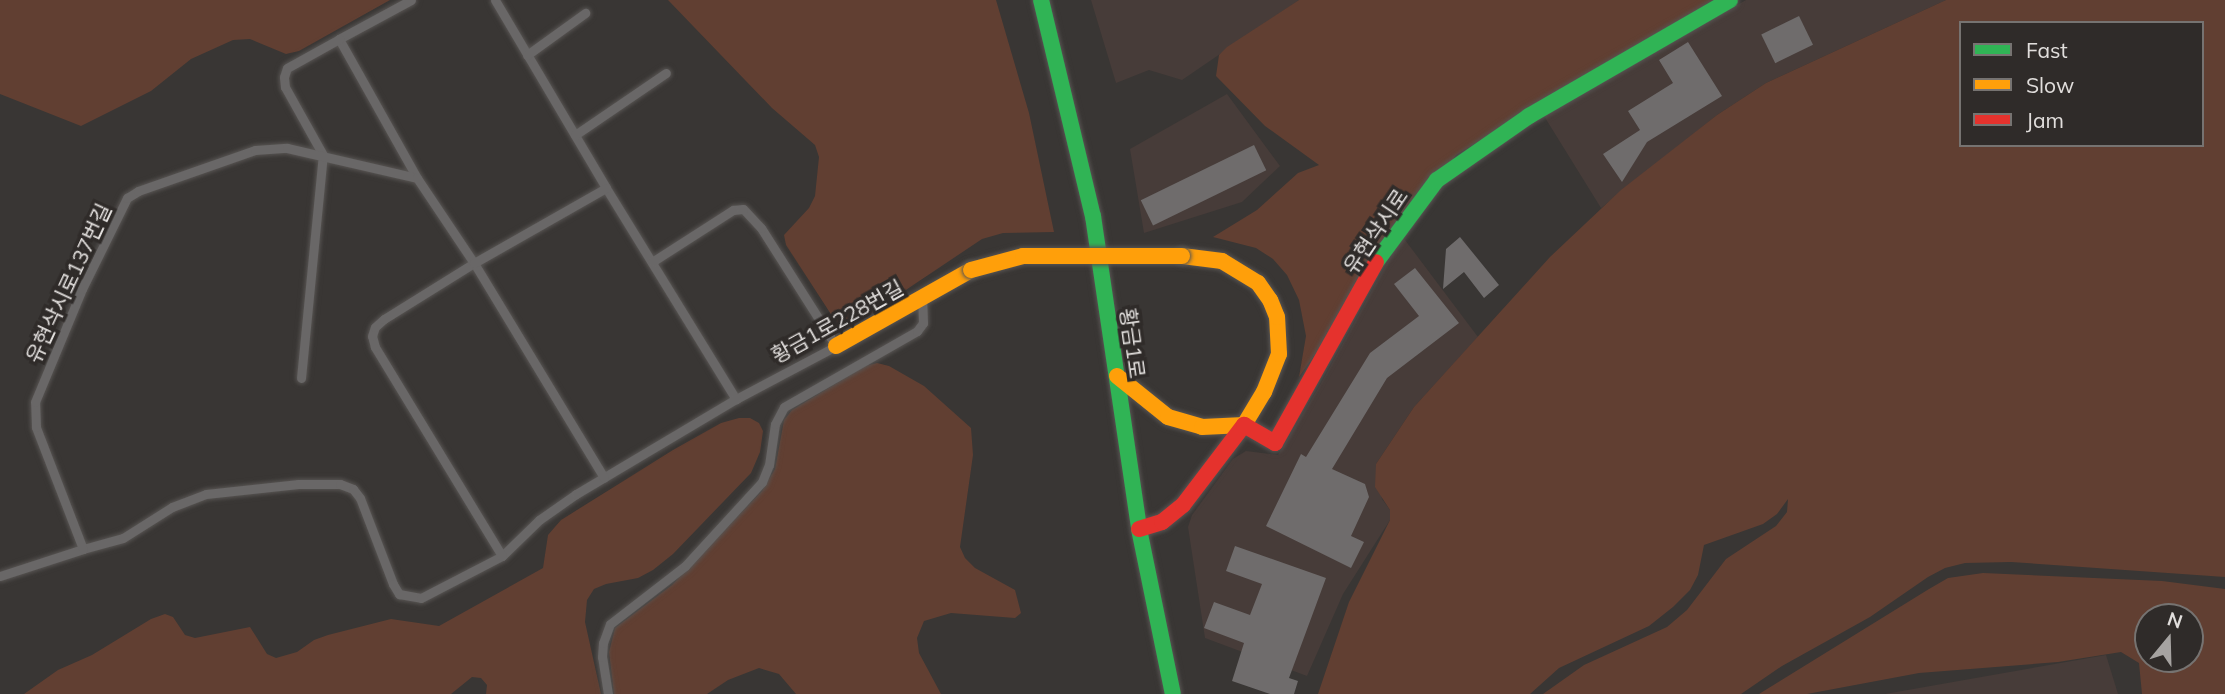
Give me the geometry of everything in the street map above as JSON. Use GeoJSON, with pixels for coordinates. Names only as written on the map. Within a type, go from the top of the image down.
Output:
{"type":"FeatureCollection","features":[{"type":"Feature","properties":{"kind":"street","name":"황금1로"},"geometry":{"type":"LineString","coordinates":[[1041,0],[1093,216],[1139,529],[1173,694]]}},
{"type":"Feature","properties":{"kind":"street","name":"유현삭시로"},"geometry":{"type":"LineString","coordinates":[[1244,425],[1275,443],[1288,424],[1380,254],[1437,180],[1529,116],[1730,0]]}},
{"type":"Feature","properties":{"kind":"street","name":"황금1로228번길"},"geometry":{"type":"LineString","coordinates":[[836,346],[971,270],[1023,256],[1182,256],[1222,261],[1258,283],[1277,317],[1280,345],[1274,371],[1244,425]]}},
{"type":"Feature","properties":{"kind":"street"},"geometry":{"type":"LineString","coordinates":[[1117,376],[1153,406],[1183,424],[1202,427],[1244,425]]}},
{"type":"Feature","properties":{"kind":"street"},"geometry":{"type":"LineString","coordinates":[[1139,529],[1162,522],[1183,505],[1244,425]]}},
{"type":"Feature","properties":{"kind":"lane"},"geometry":{"type":"LineString","coordinates":[[301,378],[323,155],[285,87],[284,77],[287,68],[411,0]]}},
{"type":"Feature","properties":{"kind":"lane"},"geometry":{"type":"LineString","coordinates":[[495,0],[606,188],[736,399]]}},
{"type":"Feature","properties":{"kind":"lane"},"geometry":{"type":"LineString","coordinates":[[527,55],[585,13]]}},
{"type":"Feature","properties":{"kind":"lane"},"geometry":{"type":"LineString","coordinates":[[339,39],[417,178],[474,263],[604,478]]}},
{"type":"Feature","properties":{"kind":"lane"},"geometry":{"type":"LineString","coordinates":[[575,135],[666,73]]}},
{"type":"Feature","properties":{"kind":"lane","name":"유현삭시로137번길"},"geometry":{"type":"LineString","coordinates":[[83,549],[33,416],[40,386],[118,210],[127,198],[138,191],[255,150],[287,148],[417,178]]}},
{"type":"Feature","properties":{"kind":"lane"},"geometry":{"type":"LineString","coordinates":[[502,556],[375,347],[372,336],[375,327],[384,319],[474,263],[606,188]]}},
{"type":"Feature","properties":{"kind":"lane"},"geometry":{"type":"LineString","coordinates":[[652,262],[733,210],[743,209],[761,228],[836,346]]}},
{"type":"Feature","properties":{"kind":"lane"},"geometry":{"type":"LineString","coordinates":[[608,694],[602,657],[603,643],[610,624],[685,566],[762,482],[769,465],[775,424],[784,407],[917,331],[925,313],[922,298]]}},
{"type":"Feature","properties":{"kind":"lane","name":"황금1로228번길"},"geometry":{"type":"LineString","coordinates":[[83,549],[123,538],[172,507],[206,494],[327,483],[353,489],[360,498],[399,594],[422,598],[502,556],[538,520],[604,478],[736,399],[836,346]]}},
{"type":"Feature","properties":{"kind":"lane"},"geometry":{"type":"LineString","coordinates":[[0,576],[83,549]]}},
{"type":"Feature","properties":{"kind":"shaded area"},"geometry":{"type":"Polygon","coordinates":[[[0,0],[390,0],[299,51],[286,54],[250,39],[233,40],[191,59],[151,91],[81,126],[0,94],[0,0]]]}},
{"type":"Feature","properties":{"kind":"shaded area"},"geometry":{"type":"Polygon","coordinates":[[[668,0],[996,0],[1029,113],[1054,232],[1003,233],[982,239],[855,324],[845,326],[836,322],[786,245],[784,235],[809,208],[815,196],[819,157],[815,145],[772,108],[668,0]]]}},
{"type":"Feature","properties":{"kind":"shaded area"},"geometry":{"type":"Polygon","coordinates":[[[1091,0],[1299,0],[1182,80],[1149,70],[1116,83],[1091,0]]]}},
{"type":"Feature","properties":{"kind":"shaded area"},"geometry":{"type":"Polygon","coordinates":[[[1299,0],[1713,0],[1456,155],[1299,377],[1306,336],[1299,300],[1287,275],[1273,259],[1256,248],[1213,237],[1257,210],[1298,173],[1319,165],[1265,126],[1216,76],[1219,55],[1227,47],[1299,0]]]}},
{"type":"Feature","properties":{"kind":"shaded area"},"geometry":{"type":"Polygon","coordinates":[[[1746,0],[1946,0],[1766,83],[1717,115],[1601,208],[1544,116],[1746,0]]]}},
{"type":"Feature","properties":{"kind":"shaded area"},"geometry":{"type":"Polygon","coordinates":[[[1946,0],[2225,0],[2225,577],[2011,562],[1965,563],[1945,568],[1928,577],[1870,617],[1782,666],[1741,694],[1543,694],[1584,665],[1667,627],[1687,610],[1726,559],[1776,526],[1787,512],[1788,499],[1777,514],[1763,524],[1704,545],[1698,575],[1690,590],[1649,626],[1559,668],[1530,694],[1318,694],[1349,602],[1390,520],[1390,510],[1375,487],[1376,464],[1414,407],[1550,257],[1621,190],[1717,115],[1766,83],[1946,0]]]}},
{"type":"Feature","properties":{"kind":"shaded area"},"geometry":{"type":"Polygon","coordinates":[[[1227,94],[1280,166],[1242,202],[1144,233],[1130,149],[1227,94]]]}},
{"type":"Feature","properties":{"kind":"shaded area"},"geometry":{"type":"Polygon","coordinates":[[[1402,236],[1478,337],[1414,407],[1376,464],[1382,499],[1390,510],[1390,520],[1343,594],[1307,676],[1205,638],[1188,527],[1192,515],[1233,459],[1246,451],[1278,455],[1319,387],[1402,236]]]}},
{"type":"Feature","properties":{"kind":"shaded area"},"geometry":{"type":"Polygon","coordinates":[[[877,363],[889,366],[924,386],[971,428],[973,455],[960,547],[965,558],[975,568],[1015,590],[1021,613],[1015,618],[951,613],[924,621],[917,638],[919,653],[941,694],[796,694],[779,674],[759,668],[728,680],[707,694],[614,694],[609,652],[615,628],[672,585],[762,491],[775,469],[784,420],[792,410],[865,366],[877,363]]]}},
{"type":"Feature","properties":{"kind":"shaded area"},"geometry":{"type":"Polygon","coordinates":[[[750,418],[759,423],[763,431],[760,452],[751,473],[673,554],[653,570],[638,578],[594,589],[587,600],[585,622],[601,694],[486,694],[487,685],[481,678],[472,677],[451,694],[24,694],[58,670],[92,655],[151,619],[165,614],[173,617],[185,635],[195,638],[250,627],[267,654],[276,658],[297,652],[314,640],[328,635],[391,619],[439,626],[543,568],[548,535],[561,520],[673,450],[721,423],[750,418]]]}},
{"type":"Feature","properties":{"kind":"shaded area"},"geometry":{"type":"Polygon","coordinates":[[[1983,573],[2162,581],[2225,589],[2225,694],[2142,694],[2140,673],[2204,673],[2204,603],[2134,603],[2134,660],[2121,652],[2058,662],[1919,673],[1807,694],[1759,694],[1948,578],[1983,573]]]}},
{"type":"Feature","properties":{"kind":"shaded area"},"geometry":{"type":"Polygon","coordinates":[[[2106,655],[2118,694],[1885,694],[2106,655]]]}},
{"type":"Feature","properties":{"kind":"building"},"geometry":{"type":"Polygon","coordinates":[[[1799,16],[1813,45],[1775,63],[1761,34],[1799,16]]]}},
{"type":"Feature","properties":{"kind":"building"},"geometry":{"type":"Polygon","coordinates":[[[1688,42],[1722,96],[1647,142],[1622,182],[1603,154],[1640,130],[1628,111],[1673,83],[1659,60],[1688,42]]]}},
{"type":"Feature","properties":{"kind":"building"},"geometry":{"type":"Polygon","coordinates":[[[1254,145],[1266,170],[1153,225],[1141,200],[1254,145]]]}},
{"type":"Feature","properties":{"kind":"building"},"geometry":{"type":"Polygon","coordinates":[[[1460,237],[1499,285],[1484,298],[1464,272],[1443,289],[1446,249],[1460,237]]]}},
{"type":"Feature","properties":{"kind":"building"},"geometry":{"type":"Polygon","coordinates":[[[1415,268],[1459,323],[1387,378],[1332,469],[1365,484],[1369,497],[1351,536],[1364,542],[1351,568],[1266,526],[1301,454],[1306,457],[1370,353],[1419,316],[1394,284],[1415,268]]]}},
{"type":"Feature","properties":{"kind":"building"},"geometry":{"type":"Polygon","coordinates":[[[1235,546],[1326,578],[1289,678],[1298,681],[1294,694],[1270,694],[1232,681],[1244,643],[1204,628],[1214,602],[1250,615],[1262,584],[1226,571],[1235,546]]]}},
{"type":"Feature","properties":{"kind":"traffic: fast"},"geometry":{"type":"LineString","coordinates":[[1041,0],[1093,216],[1139,529],[1173,694]]}},
{"type":"Feature","properties":{"kind":"traffic: fast"},"geometry":{"type":"LineString","coordinates":[[1376,262],[1437,180],[1529,116],[1730,0]]}},
{"type":"Feature","properties":{"kind":"traffic: slow"},"geometry":{"type":"LineString","coordinates":[[971,270],[1023,256],[1182,256]]}},
{"type":"Feature","properties":{"kind":"traffic: slow"},"geometry":{"type":"LineString","coordinates":[[1117,376],[1168,417],[1202,427],[1244,425],[1264,392],[1279,354],[1277,317],[1270,300],[1258,283],[1222,261],[1182,256]]}},
{"type":"Feature","properties":{"kind":"traffic: slow"},"geometry":{"type":"LineString","coordinates":[[836,346],[971,270]]}},
{"type":"Feature","properties":{"kind":"traffic: jam"},"geometry":{"type":"LineString","coordinates":[[1139,529],[1162,522],[1183,505],[1244,425],[1275,443],[1376,262]]}}]}
